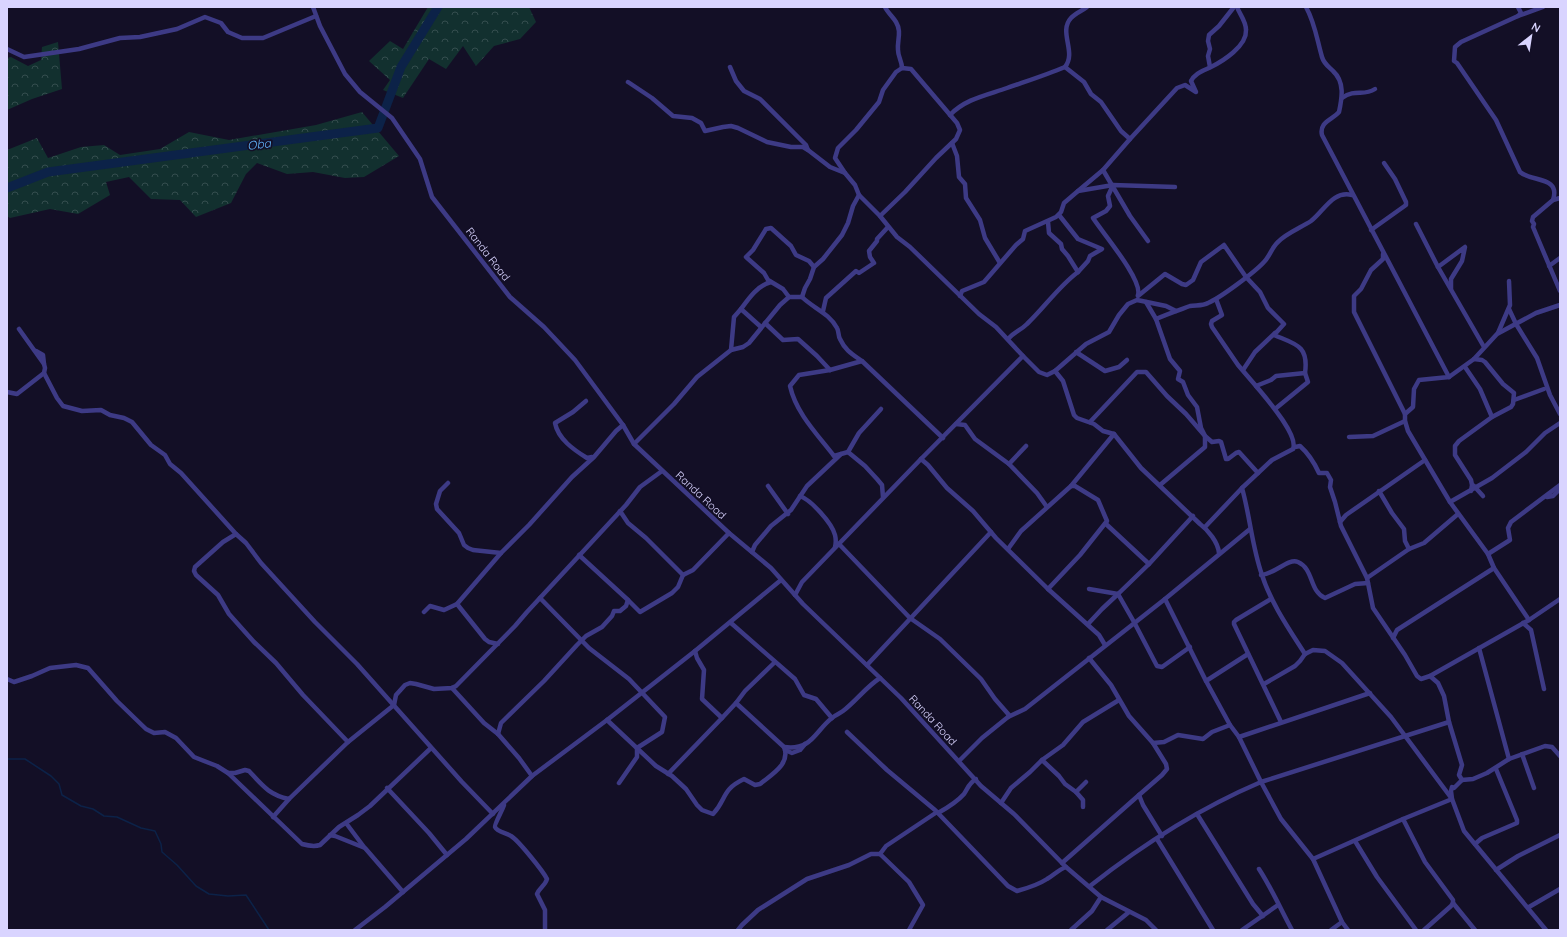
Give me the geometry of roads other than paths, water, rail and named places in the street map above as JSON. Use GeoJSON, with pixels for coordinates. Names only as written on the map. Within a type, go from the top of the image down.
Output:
{"type":"FeatureCollection","features":[{"type":"Feature","properties":{"kind":"street","name":"Randa Road"},"geometry":{"type":"LineString","coordinates":[[313,7],[345,74],[360,92],[392,118],[407,142],[417,153],[432,197],[510,297],[544,327],[575,360],[623,425],[634,444],[781,580],[880,678],[991,796],[1001,803],[1066,867],[1101,897],[1146,920],[1156,930]]}},
{"type":"Feature","properties":{"kind":"street"},"geometry":{"type":"LineString","coordinates":[[885,7],[896,22],[900,33],[898,49],[899,58],[902,62],[902,68]]}},
{"type":"Feature","properties":{"kind":"street"},"geometry":{"type":"LineString","coordinates":[[950,115],[958,106],[991,92],[1046,75],[1065,67],[1068,64],[1069,56],[1069,40],[1066,33],[1066,27],[1073,15],[1087,7]]}},
{"type":"Feature","properties":{"kind":"street"},"geometry":{"type":"LineString","coordinates":[[1210,67],[1208,56],[1210,50],[1208,41],[1209,35],[1220,26],[1234,7]]}},
{"type":"Feature","properties":{"kind":"street"},"geometry":{"type":"LineString","coordinates":[[960,296],[962,292],[984,282],[1023,239],[1025,231],[1048,222],[1059,215],[1064,203],[1103,170],[1177,88],[1185,85],[1196,92],[1191,81],[1193,76],[1233,53],[1241,44],[1246,32],[1244,20],[1237,7]]}},
{"type":"Feature","properties":{"kind":"street"},"geometry":{"type":"LineString","coordinates":[[1306,7],[1312,18],[1324,62],[1337,75],[1341,84],[1342,98],[1339,112],[1323,125],[1321,130],[1322,135],[1352,195],[1449,377]]}},
{"type":"Feature","properties":{"kind":"street"},"geometry":{"type":"LineString","coordinates":[[1518,7],[1520,13],[1518,16]]}},
{"type":"Feature","properties":{"kind":"street"},"geometry":{"type":"LineString","coordinates":[[1543,7],[1518,16],[1461,42],[1455,47],[1454,61],[1457,63],[1496,120],[1520,172],[1524,175],[1550,184],[1554,189],[1555,194],[1553,200]]}},
{"type":"Feature","properties":{"kind":"street"},"geometry":{"type":"LineString","coordinates":[[7,49],[24,57],[79,49],[120,38],[140,37],[177,29],[205,17],[221,23],[228,32],[242,38],[263,38],[316,16]]}},
{"type":"Feature","properties":{"kind":"street"},"geometry":{"type":"LineString","coordinates":[[730,67],[736,81],[744,91],[760,99],[771,109],[806,145],[808,150]]}},
{"type":"Feature","properties":{"kind":"street"},"geometry":{"type":"LineString","coordinates":[[1065,67],[1084,82],[1092,94],[1101,102],[1121,132],[1130,139]]}},
{"type":"Feature","properties":{"kind":"street"},"geometry":{"type":"LineString","coordinates":[[880,216],[956,139],[960,130],[957,123],[911,69],[902,68],[896,72],[883,90],[879,102],[838,148],[836,158],[845,173],[856,184],[859,195],[880,216],[897,237],[910,247],[979,314],[996,327],[1039,372],[1050,374],[1090,341],[1109,332],[1128,304],[1165,274],[1186,285],[1193,280],[1201,262],[1224,245],[1246,277],[1260,292],[1268,308],[1284,324]]}},
{"type":"Feature","properties":{"kind":"street"},"geometry":{"type":"LineString","coordinates":[[628,82],[652,98],[674,116],[692,118],[701,123],[705,131],[731,126],[767,142],[791,147],[803,147],[830,167],[845,173]]}},
{"type":"Feature","properties":{"kind":"street"},"geometry":{"type":"LineString","coordinates":[[1342,98],[1351,93],[1369,93],[1376,89]]}},
{"type":"Feature","properties":{"kind":"street"},"geometry":{"type":"LineString","coordinates":[[952,143],[958,156],[959,177],[965,184],[966,198],[980,220],[985,238],[1000,263]]}},
{"type":"Feature","properties":{"kind":"street"},"geometry":{"type":"LineString","coordinates":[[1371,230],[1406,205],[1395,179],[1384,164]]}},
{"type":"Feature","properties":{"kind":"street"},"geometry":{"type":"LineString","coordinates":[[1103,170],[1130,216],[1148,240]]}},
{"type":"Feature","properties":{"kind":"street"},"geometry":{"type":"LineString","coordinates":[[1113,186],[1108,196],[1110,206],[1106,211],[1093,218],[1120,254],[1138,287],[1139,291],[1137,298]]}},
{"type":"Feature","properties":{"kind":"street"},"geometry":{"type":"LineString","coordinates":[[1078,190],[1113,186],[1176,187]]}},
{"type":"Feature","properties":{"kind":"street"},"geometry":{"type":"LineString","coordinates":[[1156,319],[1194,305],[1208,304],[1216,299],[1265,261],[1278,241],[1317,216],[1335,197],[1346,193],[1352,195]]}},
{"type":"Feature","properties":{"kind":"street"},"geometry":{"type":"LineString","coordinates":[[802,297],[804,288],[810,279],[814,267],[823,259],[842,235],[848,223],[853,206],[859,195]]}},
{"type":"Feature","properties":{"kind":"street"},"geometry":{"type":"LineString","coordinates":[[1560,198],[1553,200],[1533,217],[1532,221],[1534,224],[1533,227],[1560,291]]}},
{"type":"Feature","properties":{"kind":"street"},"geometry":{"type":"LineString","coordinates":[[1008,339],[1012,333],[1027,324],[1054,294],[1088,262],[1090,256],[1102,250],[1078,239],[1059,215]]}},
{"type":"Feature","properties":{"kind":"street"},"geometry":{"type":"LineString","coordinates":[[1048,222],[1049,233],[1060,244],[1078,272]]}},
{"type":"Feature","properties":{"kind":"street"},"geometry":{"type":"LineString","coordinates":[[1416,224],[1438,267],[1484,347]]}},
{"type":"Feature","properties":{"kind":"street"},"geometry":{"type":"LineString","coordinates":[[823,311],[826,298],[845,280],[856,271],[859,273],[874,263],[870,257],[869,251],[888,227]]}},
{"type":"Feature","properties":{"kind":"street"},"geometry":{"type":"LineString","coordinates":[[789,297],[783,289],[770,282],[764,273],[746,257],[753,250],[766,229],[771,228],[791,246],[796,255],[809,261],[814,267]]}},
{"type":"Feature","properties":{"kind":"street"},"geometry":{"type":"LineString","coordinates":[[1438,267],[1465,247],[1462,261],[1451,279],[1451,289]]}},
{"type":"Feature","properties":{"kind":"street"},"geometry":{"type":"LineString","coordinates":[[1383,254],[1383,259],[1371,270],[1361,289],[1354,296],[1354,312],[1405,414],[1405,421],[1408,431],[1450,502],[1488,554],[1494,568],[1529,620]]}},
{"type":"Feature","properties":{"kind":"street"},"geometry":{"type":"LineString","coordinates":[[1549,266],[1560,258]]}},
{"type":"Feature","properties":{"kind":"street"},"geometry":{"type":"LineString","coordinates":[[1509,281],[1509,308],[1516,324],[1537,358],[1550,395],[1560,414]]}},
{"type":"Feature","properties":{"kind":"street"},"geometry":{"type":"LineString","coordinates":[[731,350],[734,317],[752,294],[764,284],[770,282]]}},
{"type":"Feature","properties":{"kind":"street"},"geometry":{"type":"LineString","coordinates":[[634,444],[674,404],[697,377],[731,350],[743,347],[749,343],[780,305],[789,297],[802,297],[808,303],[823,311],[837,328],[839,338],[847,351],[862,360],[943,438]]}},
{"type":"Feature","properties":{"kind":"street"},"geometry":{"type":"LineString","coordinates":[[1137,298],[1146,302],[1166,306],[1176,311]]}},
{"type":"Feature","properties":{"kind":"street"},"geometry":{"type":"LineString","coordinates":[[1216,299],[1222,315],[1210,324],[1229,354],[1275,409],[1294,439],[1295,447]]}},
{"type":"Feature","properties":{"kind":"street"},"geometry":{"type":"LineString","coordinates":[[1146,302],[1156,319],[1170,359],[1180,371],[1178,379],[1183,382],[1188,395],[1197,407],[1201,428],[1205,436],[1205,447],[1160,485]]}},
{"type":"Feature","properties":{"kind":"street"},"geometry":{"type":"LineString","coordinates":[[1405,414],[1413,407],[1414,389],[1419,380],[1449,377],[1474,360],[1497,334],[1536,313],[1560,305]]}},
{"type":"Feature","properties":{"kind":"street"},"geometry":{"type":"LineString","coordinates":[[1497,334],[1509,308]]}},
{"type":"Feature","properties":{"kind":"street"},"geometry":{"type":"LineString","coordinates":[[741,309],[783,340],[798,339],[830,370]]}},
{"type":"Feature","properties":{"kind":"street"},"geometry":{"type":"LineString","coordinates":[[1243,370],[1255,352],[1284,324]]}},
{"type":"Feature","properties":{"kind":"street"},"geometry":{"type":"LineString","coordinates":[[1275,409],[1308,382],[1305,373],[1306,363],[1303,350],[1298,345],[1274,335],[1284,324]]}},
{"type":"Feature","properties":{"kind":"street"},"geometry":{"type":"LineString","coordinates":[[19,328],[34,350],[43,355],[45,368],[44,373],[56,398],[63,406],[82,411],[101,410],[110,415],[124,418],[132,422],[151,445],[164,454],[170,464],[181,473],[236,534],[246,543],[261,564],[315,622],[357,664],[431,748],[493,814]]}},
{"type":"Feature","properties":{"kind":"street"},"geometry":{"type":"LineString","coordinates":[[1076,352],[1105,371],[1119,367],[1127,360]]}},
{"type":"Feature","properties":{"kind":"street"},"geometry":{"type":"LineString","coordinates":[[795,595],[802,582],[883,497],[1023,356]]}},
{"type":"Feature","properties":{"kind":"street"},"geometry":{"type":"LineString","coordinates":[[862,360],[830,370],[799,375],[790,386],[792,395],[802,415],[834,456],[848,452],[859,433],[881,409]]}},
{"type":"Feature","properties":{"kind":"street"},"geometry":{"type":"LineString","coordinates":[[1474,360],[1482,360],[1485,362],[1503,384],[1514,393],[1514,400],[1511,407],[1492,417],[1458,441],[1455,446],[1455,455],[1474,486],[1483,496]]}},
{"type":"Feature","properties":{"kind":"street"},"geometry":{"type":"LineString","coordinates":[[1465,367],[1480,389],[1492,417]]}},
{"type":"Feature","properties":{"kind":"street"},"geometry":{"type":"LineString","coordinates":[[1055,371],[1063,381],[1074,415],[1077,418],[1090,422],[1103,431],[1114,434],[1141,468],[1208,530],[1218,548],[1219,553]]}},
{"type":"Feature","properties":{"kind":"street"},"geometry":{"type":"LineString","coordinates":[[1090,422],[1137,372],[1146,372],[1205,436],[1212,442],[1221,442],[1226,459],[1228,460],[1239,452],[1258,473]]}},
{"type":"Feature","properties":{"kind":"street"},"geometry":{"type":"LineString","coordinates":[[7,392],[17,394],[44,373]]}},
{"type":"Feature","properties":{"kind":"street"},"geometry":{"type":"LineString","coordinates":[[1256,386],[1271,380],[1276,376],[1305,373]]}},
{"type":"Feature","properties":{"kind":"street"},"geometry":{"type":"LineString","coordinates":[[1514,400],[1544,389]]}},
{"type":"Feature","properties":{"kind":"street"},"geometry":{"type":"LineString","coordinates":[[586,401],[573,412],[555,423],[556,431],[570,447],[588,458],[594,457]]}},
{"type":"Feature","properties":{"kind":"street"},"geometry":{"type":"LineString","coordinates":[[1349,437],[1373,436],[1405,421]]}},
{"type":"Feature","properties":{"kind":"street"},"geometry":{"type":"LineString","coordinates":[[1450,502],[1471,491],[1474,486],[1492,478],[1526,452],[1545,433],[1560,422]]}},
{"type":"Feature","properties":{"kind":"street"},"geometry":{"type":"LineString","coordinates":[[956,424],[965,425],[975,439],[1009,464],[1037,493],[1047,507]]}},
{"type":"Feature","properties":{"kind":"street"},"geometry":{"type":"LineString","coordinates":[[424,612],[430,606],[444,610],[457,604],[501,553],[623,425]]}},
{"type":"Feature","properties":{"kind":"street"},"geometry":{"type":"LineString","coordinates":[[1008,549],[1021,531],[1071,486],[1114,434]]}},
{"type":"Feature","properties":{"kind":"street"},"geometry":{"type":"LineString","coordinates":[[1009,464],[1026,446]]}},
{"type":"Feature","properties":{"kind":"street"},"geometry":{"type":"LineString","coordinates":[[1205,527],[1242,488],[1272,460],[1295,447],[1300,446],[1313,461],[1319,473],[1327,473],[1331,480],[1330,487],[1341,526],[1367,581],[1373,608],[1417,676],[1421,679],[1430,676],[1529,620],[1560,599]]}},
{"type":"Feature","properties":{"kind":"street"},"geometry":{"type":"LineString","coordinates":[[848,452],[865,466],[882,485],[883,497]]}},
{"type":"Feature","properties":{"kind":"street"},"geometry":{"type":"LineString","coordinates":[[752,552],[755,545],[771,526],[788,514],[807,486],[842,454]]}},
{"type":"Feature","properties":{"kind":"street"},"geometry":{"type":"LineString","coordinates":[[921,459],[928,465],[947,488],[973,511],[991,532],[1048,589],[1099,635],[1105,645]]}},
{"type":"Feature","properties":{"kind":"street"},"geometry":{"type":"LineString","coordinates":[[1340,522],[1346,515],[1425,460]]}},
{"type":"Feature","properties":{"kind":"street"},"geometry":{"type":"LineString","coordinates":[[273,817],[289,799],[348,742],[394,705],[396,695],[405,685],[410,683],[434,690],[452,688],[460,683],[498,644],[620,511],[635,492],[662,471]]}},
{"type":"Feature","properties":{"kind":"street"},"geometry":{"type":"LineString","coordinates":[[448,483],[440,491],[436,504],[437,509],[459,533],[464,545],[473,550],[501,553]]}},
{"type":"Feature","properties":{"kind":"street"},"geometry":{"type":"LineString","coordinates":[[1488,554],[1510,540],[1508,528],[1511,522],[1560,485]]}},
{"type":"Feature","properties":{"kind":"street"},"geometry":{"type":"LineString","coordinates":[[768,486],[788,514]]}},
{"type":"Feature","properties":{"kind":"street"},"geometry":{"type":"LineString","coordinates":[[1048,589],[1106,524],[1107,519],[1098,500],[1075,486],[1071,486]]}},
{"type":"Feature","properties":{"kind":"street"},"geometry":{"type":"LineString","coordinates":[[1242,488],[1250,529],[1262,575],[1272,598],[1305,654]]}},
{"type":"Feature","properties":{"kind":"street"},"geometry":{"type":"LineString","coordinates":[[1545,497],[1553,496],[1560,488]]}},
{"type":"Feature","properties":{"kind":"street"},"geometry":{"type":"LineString","coordinates":[[1379,491],[1404,530],[1405,541],[1409,549]]}},
{"type":"Feature","properties":{"kind":"street"},"geometry":{"type":"LineString","coordinates":[[800,496],[810,501],[832,528],[836,536],[837,546],[910,618],[940,639],[981,679],[995,699],[1009,714],[1008,717]]}},
{"type":"Feature","properties":{"kind":"street"},"geometry":{"type":"LineString","coordinates":[[620,511],[628,523],[646,538],[683,575]]}},
{"type":"Feature","properties":{"kind":"street"},"geometry":{"type":"LineString","coordinates":[[1262,575],[1272,573],[1293,560],[1308,569],[1316,590],[1325,598],[1355,584],[1367,581],[1409,549],[1424,543],[1458,514]]}},
{"type":"Feature","properties":{"kind":"street"},"geometry":{"type":"LineString","coordinates":[[1088,624],[1149,564],[1193,516]]}},
{"type":"Feature","properties":{"kind":"street"},"geometry":{"type":"LineString","coordinates":[[1106,524],[1149,564]]}},
{"type":"Feature","properties":{"kind":"street"},"geometry":{"type":"LineString","coordinates":[[959,761],[986,735],[1008,717],[1026,709],[1134,622],[1165,599],[1250,529]]}},
{"type":"Feature","properties":{"kind":"street"},"geometry":{"type":"LineString","coordinates":[[867,665],[991,532]]}},
{"type":"Feature","properties":{"kind":"street"},"geometry":{"type":"LineString","coordinates":[[579,555],[640,612],[678,588],[683,575],[692,570],[729,533]]}},
{"type":"Feature","properties":{"kind":"street"},"geometry":{"type":"LineString","coordinates":[[236,534],[224,542],[195,567],[194,571],[196,575],[218,595],[229,614],[348,742]]}},
{"type":"Feature","properties":{"kind":"street"},"geometry":{"type":"LineString","coordinates":[[1392,638],[1397,630],[1494,568]]}},
{"type":"Feature","properties":{"kind":"street"},"geometry":{"type":"LineString","coordinates":[[355,930],[447,855],[493,814],[532,776],[607,720],[731,623],[781,580]]}},
{"type":"Feature","properties":{"kind":"street"},"geometry":{"type":"LineString","coordinates":[[1089,589],[1118,594]]}},
{"type":"Feature","properties":{"kind":"street"},"geometry":{"type":"LineString","coordinates":[[1118,594],[1157,666],[1160,668],[1190,647]]}},
{"type":"Feature","properties":{"kind":"street"},"geometry":{"type":"LineString","coordinates":[[540,598],[583,640],[589,648],[629,678],[665,717],[662,732],[638,748],[637,757],[619,783]]}},
{"type":"Feature","properties":{"kind":"street"},"geometry":{"type":"LineString","coordinates":[[1272,598],[1234,622],[1281,722]]}},
{"type":"Feature","properties":{"kind":"street"},"geometry":{"type":"LineString","coordinates":[[1165,599],[1206,681],[1238,737],[1261,782],[1282,819],[1313,859],[1342,922],[1348,930]]}},
{"type":"Feature","properties":{"kind":"street"},"geometry":{"type":"LineString","coordinates":[[498,734],[501,723],[544,681],[586,636],[602,627],[612,616],[614,611],[620,611],[626,606],[628,600]]}},
{"type":"Feature","properties":{"kind":"street"},"geometry":{"type":"LineString","coordinates":[[457,604],[485,639],[489,642],[498,644]]}},
{"type":"Feature","properties":{"kind":"street"},"geometry":{"type":"LineString","coordinates":[[731,623],[795,679],[804,694],[816,700],[832,718]]}},
{"type":"Feature","properties":{"kind":"street"},"geometry":{"type":"LineString","coordinates":[[1523,623],[1531,630],[1544,689]]}},
{"type":"Feature","properties":{"kind":"street"},"geometry":{"type":"LineString","coordinates":[[1479,648],[1508,759]]}},
{"type":"Feature","properties":{"kind":"street"},"geometry":{"type":"LineString","coordinates":[[1264,684],[1295,666],[1305,654],[1313,650],[1320,650],[1333,656],[1342,663],[1391,717],[1452,799]]}},
{"type":"Feature","properties":{"kind":"street"},"geometry":{"type":"LineString","coordinates":[[695,651],[704,670],[702,699],[722,718]]}},
{"type":"Feature","properties":{"kind":"street"},"geometry":{"type":"LineString","coordinates":[[1206,681],[1248,654]]}},
{"type":"Feature","properties":{"kind":"street"},"geometry":{"type":"LineString","coordinates":[[1062,863],[1167,769],[1166,764],[1153,743],[1129,716],[1111,685],[1089,658]]}},
{"type":"Feature","properties":{"kind":"street"},"geometry":{"type":"LineString","coordinates":[[668,774],[736,703],[744,691],[775,662]]}},
{"type":"Feature","properties":{"kind":"street"},"geometry":{"type":"LineString","coordinates":[[7,679],[14,682],[50,668],[76,665],[88,668],[117,701],[146,729],[154,733],[164,732],[176,738],[194,757],[217,766],[228,773],[302,844],[310,847],[320,845],[330,835],[370,806],[387,788],[431,748]]}},
{"type":"Feature","properties":{"kind":"street"},"geometry":{"type":"LineString","coordinates":[[1430,676],[1438,683],[1444,696],[1449,722],[1462,765],[1459,775],[1462,780]]}},
{"type":"Feature","properties":{"kind":"street"},"geometry":{"type":"LineString","coordinates":[[736,703],[785,748],[790,748],[805,744],[812,740],[832,718],[841,713],[871,684],[880,678]]}},
{"type":"Feature","properties":{"kind":"street"},"geometry":{"type":"LineString","coordinates":[[452,688],[484,723],[498,734],[520,758],[532,776]]}},
{"type":"Feature","properties":{"kind":"street"},"geometry":{"type":"LineString","coordinates":[[1238,737],[1370,693]]}},
{"type":"Feature","properties":{"kind":"street"},"geometry":{"type":"LineString","coordinates":[[1001,803],[1011,788],[1042,760],[1063,745],[1083,722],[1119,700]]}},
{"type":"Feature","properties":{"kind":"street"},"geometry":{"type":"LineString","coordinates":[[607,720],[656,766],[686,789],[702,810],[713,814],[726,792],[734,784],[744,779],[755,785],[760,784],[780,769],[782,766],[785,748]]}},
{"type":"Feature","properties":{"kind":"street"},"geometry":{"type":"LineString","coordinates":[[1090,886],[1117,865],[1197,814],[1261,782],[1449,722]]}},
{"type":"Feature","properties":{"kind":"street"},"geometry":{"type":"LineString","coordinates":[[1153,743],[1164,742],[1178,735],[1203,739],[1212,732],[1230,725]]}},
{"type":"Feature","properties":{"kind":"street"},"geometry":{"type":"LineString","coordinates":[[847,732],[887,770],[937,813],[1008,886],[1017,892],[1030,888],[1048,879],[1056,872],[1066,867]]}},
{"type":"Feature","properties":{"kind":"street"},"geometry":{"type":"LineString","coordinates":[[1546,930],[1529,907],[1464,831],[1452,799],[1451,790],[1452,787],[1454,788],[1462,780],[1477,778],[1496,769],[1508,759],[1522,754],[1548,746],[1560,756]]}},
{"type":"Feature","properties":{"kind":"street"},"geometry":{"type":"LineString","coordinates":[[1522,754],[1534,788]]}},
{"type":"Feature","properties":{"kind":"street"},"geometry":{"type":"LineString","coordinates":[[1042,760],[1083,800],[1083,807]]}},
{"type":"Feature","properties":{"kind":"street"},"geometry":{"type":"LineString","coordinates":[[1475,844],[1482,838],[1517,822],[1515,813],[1496,769]]}},
{"type":"Feature","properties":{"kind":"street"},"geometry":{"type":"LineString","coordinates":[[228,773],[245,770],[249,771],[269,792],[289,799]]}},
{"type":"Feature","properties":{"kind":"street"},"geometry":{"type":"LineString","coordinates":[[880,854],[886,846],[961,796],[965,792],[969,783],[976,779]]}},
{"type":"Feature","properties":{"kind":"street"},"geometry":{"type":"LineString","coordinates":[[1076,792],[1086,782]]}},
{"type":"Feature","properties":{"kind":"street"},"geometry":{"type":"LineString","coordinates":[[387,788],[429,833],[447,855]]}},
{"type":"Feature","properties":{"kind":"street"},"geometry":{"type":"LineString","coordinates":[[1139,795],[1143,805],[1162,836]]}},
{"type":"Feature","properties":{"kind":"street"},"geometry":{"type":"LineString","coordinates":[[1313,859],[1452,799]]}},
{"type":"Feature","properties":{"kind":"street"},"geometry":{"type":"LineString","coordinates":[[504,803],[502,813],[494,824],[494,827],[497,830],[509,834],[519,842],[547,879],[537,894],[545,910],[545,930]]}},
{"type":"Feature","properties":{"kind":"street"},"geometry":{"type":"LineString","coordinates":[[1197,814],[1262,916]]}},
{"type":"Feature","properties":{"kind":"street"},"geometry":{"type":"LineString","coordinates":[[1403,819],[1425,862],[1453,900],[1453,903],[1475,930]]}},
{"type":"Feature","properties":{"kind":"street"},"geometry":{"type":"LineString","coordinates":[[346,823],[365,848],[403,892]]}},
{"type":"Feature","properties":{"kind":"street"},"geometry":{"type":"LineString","coordinates":[[330,835],[365,848]]}},
{"type":"Feature","properties":{"kind":"street"},"geometry":{"type":"LineString","coordinates":[[1496,870],[1518,856],[1560,835]]}},
{"type":"Feature","properties":{"kind":"street"},"geometry":{"type":"LineString","coordinates":[[1157,839],[1213,930]]}},
{"type":"Feature","properties":{"kind":"street"},"geometry":{"type":"LineString","coordinates":[[1355,841],[1377,877],[1416,930]]}},
{"type":"Feature","properties":{"kind":"street"},"geometry":{"type":"LineString","coordinates":[[738,930],[758,910],[807,879],[843,867],[871,854],[880,854],[909,882],[923,905],[909,930]]}},
{"type":"Feature","properties":{"kind":"street"},"geometry":{"type":"LineString","coordinates":[[1259,869],[1271,887],[1292,930]]}},
{"type":"Feature","properties":{"kind":"street"},"geometry":{"type":"LineString","coordinates":[[1529,907],[1560,889]]}},
{"type":"Feature","properties":{"kind":"street"},"geometry":{"type":"LineString","coordinates":[[1072,930],[1092,911],[1101,897]]}},
{"type":"Feature","properties":{"kind":"street"},"geometry":{"type":"LineString","coordinates":[[1424,930],[1453,903]]}},
{"type":"Feature","properties":{"kind":"street"},"geometry":{"type":"LineString","coordinates":[[1242,930],[1278,904]]}},
{"type":"Feature","properties":{"kind":"street"},"geometry":{"type":"LineString","coordinates":[[1107,930],[1129,912]]}},
{"type":"Feature","properties":{"kind":"street"},"geometry":{"type":"LineString","coordinates":[[1331,930],[1342,922]]}},
{"type":"Feature","properties":{"kind":"waterway","name":"Oba"},"geometry":{"type":"LineString","coordinates":[[7,188],[48,172],[378,128],[401,67],[438,7]]}},
{"type":"Feature","properties":{"kind":"waterway"},"geometry":{"type":"LineString","coordinates":[[7,759],[25,759],[51,776],[59,784],[62,795],[81,806],[93,809],[104,816],[117,817],[141,828],[155,831],[161,844],[162,852],[177,865],[196,886],[209,894],[228,896],[246,895],[269,930]]}}]}
